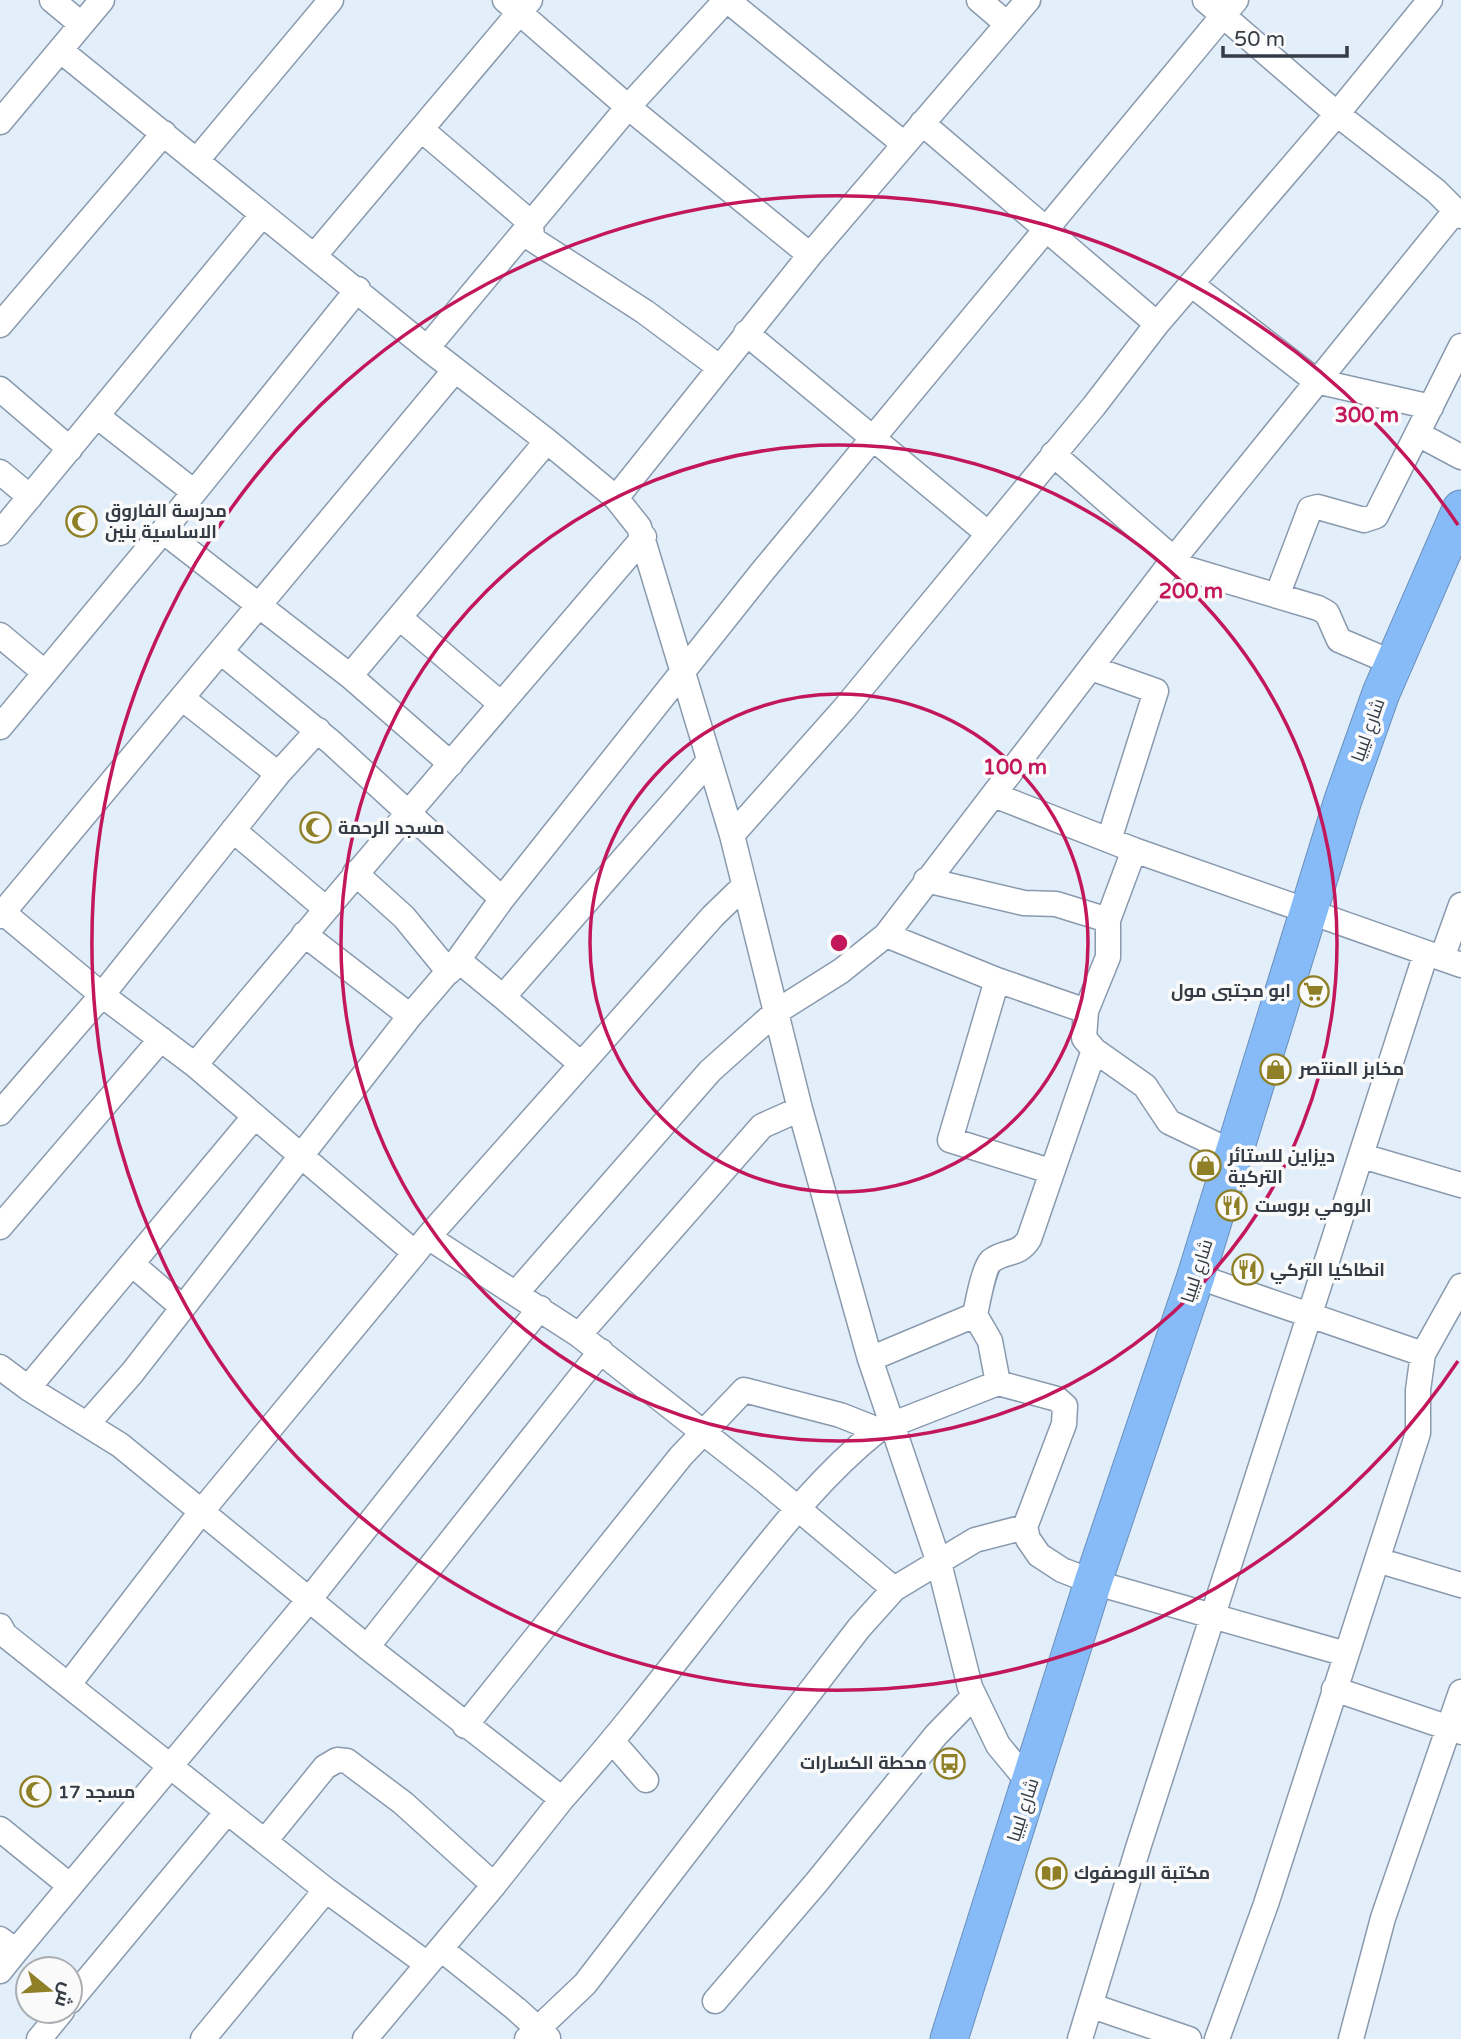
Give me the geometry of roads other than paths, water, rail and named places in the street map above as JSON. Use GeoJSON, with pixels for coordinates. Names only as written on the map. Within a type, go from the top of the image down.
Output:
{"type":"FeatureCollection","features":[{"type":"Feature","properties":{"kind":"highway","name":"شارع ليبيا"},"geometry":{"type":"LineString","coordinates":[[949,2039],[1031,1786],[1093,1582],[1196,1276],[1311,911],[1343,800],[1393,663],[1461,509]]}},
{"type":"Feature","properties":{"kind":"street"},"geometry":{"type":"LineString","coordinates":[[52,0],[81,24]]}},
{"type":"Feature","properties":{"kind":"street"},"geometry":{"type":"LineString","coordinates":[[0,122],[102,0]]}},
{"type":"Feature","properties":{"kind":"street"},"geometry":{"type":"LineString","coordinates":[[197,160],[331,0]]}},
{"type":"Feature","properties":{"kind":"street"},"geometry":{"type":"LineString","coordinates":[[427,348],[628,107],[727,0],[904,144]]}},
{"type":"Feature","properties":{"kind":"street"},"geometry":{"type":"LineString","coordinates":[[979,0],[1007,23]]}},
{"type":"Feature","properties":{"kind":"street"},"geometry":{"type":"LineString","coordinates":[[616,498],[810,255],[1028,0]]}},
{"type":"Feature","properties":{"kind":"street"},"geometry":{"type":"LineString","coordinates":[[732,835],[845,709],[1157,324],[1337,114],[1430,0]]}},
{"type":"Feature","properties":{"kind":"street"},"geometry":{"type":"LineString","coordinates":[[316,255],[422,130],[518,5],[628,107],[810,255]]}},
{"type":"Feature","properties":{"kind":"street"},"geometry":{"type":"LineString","coordinates":[[88,1423],[132,1373],[303,1157],[410,1016],[454,966],[502,900],[683,673],[1046,228],[1222,5],[1337,114],[1458,213],[1316,381],[1173,560],[886,935],[841,971],[776,1012],[710,1071],[517,1292]]}},
{"type":"Feature","properties":{"kind":"street"},"geometry":{"type":"LineString","coordinates":[[60,50],[262,215],[358,289],[427,348],[547,441],[616,498],[635,520],[644,537],[732,835],[800,1109],[870,1359],[884,1427],[939,1563],[973,1697],[998,1745],[1031,1786]]}},
{"type":"Feature","properties":{"kind":"street"},"geometry":{"type":"LineString","coordinates":[[922,123],[1157,324]]}},
{"type":"Feature","properties":{"kind":"street"},"geometry":{"type":"LineString","coordinates":[[422,130],[531,223],[532,239],[645,312],[719,367]]}},
{"type":"Feature","properties":{"kind":"street"},"geometry":{"type":"LineString","coordinates":[[0,325],[164,133]]}},
{"type":"Feature","properties":{"kind":"street"},"geometry":{"type":"LineString","coordinates":[[0,533],[262,215]]}},
{"type":"Feature","properties":{"kind":"street"},"geometry":{"type":"LineString","coordinates":[[1191,284],[1316,381],[1431,407]]}},
{"type":"Feature","properties":{"kind":"street"},"geometry":{"type":"LineString","coordinates":[[0,727],[163,531],[358,289]]}},
{"type":"Feature","properties":{"kind":"street"},"geometry":{"type":"LineString","coordinates":[[746,333],[986,533]]}},
{"type":"Feature","properties":{"kind":"street"},"geometry":{"type":"LineString","coordinates":[[1277,596],[1310,509],[1318,507],[1364,520],[1373,519],[1461,346]]}},
{"type":"Feature","properties":{"kind":"street"},"geometry":{"type":"LineString","coordinates":[[455,370],[1,913],[102,995],[195,1065],[303,1157],[422,1245],[517,1292],[601,1351],[894,1589]]}},
{"type":"Feature","properties":{"kind":"street"},"geometry":{"type":"LineString","coordinates":[[0,389],[70,449]]}},
{"type":"Feature","properties":{"kind":"street"},"geometry":{"type":"LineString","coordinates":[[97,416],[194,492]]}},
{"type":"Feature","properties":{"kind":"street"},"geometry":{"type":"LineString","coordinates":[[1418,434],[1461,457]]}},
{"type":"Feature","properties":{"kind":"street"},"geometry":{"type":"LineString","coordinates":[[350,676],[547,441]]}},
{"type":"Feature","properties":{"kind":"street"},"geometry":{"type":"LineString","coordinates":[[1053,454],[1173,560],[1199,575],[1327,613],[1339,640],[1393,663]]}},
{"type":"Feature","properties":{"kind":"street"},"geometry":{"type":"LineString","coordinates":[[0,472],[30,498]]}},
{"type":"Feature","properties":{"kind":"street"},"geometry":{"type":"LineString","coordinates":[[163,531],[350,676],[451,764]]}},
{"type":"Feature","properties":{"kind":"street"},"geometry":{"type":"LineString","coordinates":[[195,1065],[408,810],[451,764],[644,537]]}},
{"type":"Feature","properties":{"kind":"street"},"geometry":{"type":"LineString","coordinates":[[400,618],[501,704]]}},
{"type":"Feature","properties":{"kind":"street"},"geometry":{"type":"LineString","coordinates":[[0,635],[44,672]]}},
{"type":"Feature","properties":{"kind":"street"},"geometry":{"type":"LineString","coordinates":[[221,652],[318,730],[408,810],[502,900]]}},
{"type":"Feature","properties":{"kind":"street"},"geometry":{"type":"LineString","coordinates":[[1091,668],[1156,691],[1109,840]]}},
{"type":"Feature","properties":{"kind":"street"},"geometry":{"type":"LineString","coordinates":[[182,698],[278,774]]}},
{"type":"Feature","properties":{"kind":"street"},"geometry":{"type":"LineString","coordinates":[[0,1113],[102,995],[278,774],[318,730]]}},
{"type":"Feature","properties":{"kind":"street"},"geometry":{"type":"LineString","coordinates":[[503,997],[709,761]]}},
{"type":"Feature","properties":{"kind":"street"},"geometry":{"type":"LineString","coordinates":[[994,795],[1134,850],[1443,958]]}},
{"type":"Feature","properties":{"kind":"street"},"geometry":{"type":"LineString","coordinates":[[233,830],[326,909]]}},
{"type":"Feature","properties":{"kind":"street"},"geometry":{"type":"LineString","coordinates":[[1134,850],[1108,920],[1108,957],[1086,1011],[1083,1031],[1094,1050],[1137,1078],[1169,1122],[1234,1153]]}},
{"type":"Feature","properties":{"kind":"street"},"geometry":{"type":"LineString","coordinates":[[355,873],[454,966],[503,997],[581,1064]]}},
{"type":"Feature","properties":{"kind":"street"},"geometry":{"type":"LineString","coordinates":[[926,880],[1024,903],[1056,904],[1108,920]]}},
{"type":"Feature","properties":{"kind":"street"},"geometry":{"type":"LineString","coordinates":[[69,1684],[201,1512],[422,1245],[713,916],[744,886]]}},
{"type":"Feature","properties":{"kind":"street"},"geometry":{"type":"LineString","coordinates":[[1080,2039],[1212,1616],[1362,1156],[1443,958],[1461,905]]}},
{"type":"Feature","properties":{"kind":"street"},"geometry":{"type":"LineString","coordinates":[[304,934],[410,1016]]}},
{"type":"Feature","properties":{"kind":"street"},"geometry":{"type":"LineString","coordinates":[[886,935],[998,980],[1086,1011]]}},
{"type":"Feature","properties":{"kind":"street"},"geometry":{"type":"LineString","coordinates":[[998,980],[950,1140],[1050,1171]]}},
{"type":"Feature","properties":{"kind":"street"},"geometry":{"type":"LineString","coordinates":[[0,1227],[161,1039]]}},
{"type":"Feature","properties":{"kind":"street"},"geometry":{"type":"LineString","coordinates":[[998,1383],[990,1341],[975,1315],[990,1262],[1018,1252],[1029,1239],[1050,1171],[1094,1050]]}},
{"type":"Feature","properties":{"kind":"street"},"geometry":{"type":"LineString","coordinates":[[579,1335],[762,1126],[800,1109]]}},
{"type":"Feature","properties":{"kind":"street"},"geometry":{"type":"LineString","coordinates":[[28,1388],[255,1116]]}},
{"type":"Feature","properties":{"kind":"street"},"geometry":{"type":"LineString","coordinates":[[1362,1156],[1461,1185]]}},
{"type":"Feature","properties":{"kind":"street"},"geometry":{"type":"LineString","coordinates":[[132,1264],[182,1307]]}},
{"type":"Feature","properties":{"kind":"street"},"geometry":{"type":"LineString","coordinates":[[1196,1276],[1423,1354]]}},
{"type":"Feature","properties":{"kind":"street"},"geometry":{"type":"LineString","coordinates":[[1217,2039],[1266,1904],[1418,1433],[1418,1390],[1423,1354],[1461,1286]]}},
{"type":"Feature","properties":{"kind":"street"},"geometry":{"type":"LineString","coordinates":[[0,1971],[8,1945],[69,1885],[308,1601],[540,1308]]}},
{"type":"Feature","properties":{"kind":"street"},"geometry":{"type":"LineString","coordinates":[[870,1359],[975,1315]]}},
{"type":"Feature","properties":{"kind":"street"},"geometry":{"type":"LineString","coordinates":[[367,1647],[601,1351]]}},
{"type":"Feature","properties":{"kind":"street"},"geometry":{"type":"LineString","coordinates":[[0,1367],[28,1388],[120,1445],[308,1601],[562,1799]]}},
{"type":"Feature","properties":{"kind":"street"},"geometry":{"type":"LineString","coordinates":[[365,2039],[562,1799],[613,1742],[797,1508],[831,1470],[884,1427],[998,1383],[1057,1399],[1066,1411],[1025,1527],[1028,1539],[1045,1561],[1093,1582],[1346,1654]]}},
{"type":"Feature","properties":{"kind":"street"},"geometry":{"type":"LineString","coordinates":[[465,1726],[701,1432],[744,1390],[884,1427]]}},
{"type":"Feature","properties":{"kind":"street"},"geometry":{"type":"LineString","coordinates":[[2,1634],[69,1684],[326,1890],[434,1957],[537,2035],[585,1984],[859,1628],[894,1589],[975,1540],[1025,1527]]}},
{"type":"Feature","properties":{"kind":"street"},"geometry":{"type":"LineString","coordinates":[[1377,1560],[1461,1585]]}},
{"type":"Feature","properties":{"kind":"street"},"geometry":{"type":"LineString","coordinates":[[1334,1689],[1455,1730]]}},
{"type":"Feature","properties":{"kind":"street"},"geometry":{"type":"LineString","coordinates":[[1350,2039],[1383,1918],[1455,1730],[1461,1692]]}},
{"type":"Feature","properties":{"kind":"street"},"geometry":{"type":"LineString","coordinates":[[715,2001],[816,1883],[936,1735],[973,1697]]}},
{"type":"Feature","properties":{"kind":"street"},"geometry":{"type":"LineString","coordinates":[[613,1742],[646,1780]]}},
{"type":"Feature","properties":{"kind":"street"},"geometry":{"type":"LineString","coordinates":[[265,1841],[325,1767],[337,1760],[347,1761],[403,1803],[494,1885]]}},
{"type":"Feature","properties":{"kind":"street"},"geometry":{"type":"LineString","coordinates":[[84,1984],[227,1812]]}},
{"type":"Feature","properties":{"kind":"street"},"geometry":{"type":"LineString","coordinates":[[0,1829],[69,1885]]}},
{"type":"Feature","properties":{"kind":"street"},"geometry":{"type":"LineString","coordinates":[[203,2039],[326,1890]]}},
{"type":"Feature","properties":{"kind":"street"},"geometry":{"type":"LineString","coordinates":[[1092,2006],[1189,2039]]}},
{"type":"Feature","properties":{"kind":"street"},"geometry":{"type":"LineString","coordinates":[[38,2039],[50,2025]]}},
{"type":"Feature","properties":{"kind":"place","name":"مدرسة الفاروق الاساسية بنين"},"geometry":{"type":"Point","coordinates":[82,521]}},
{"type":"Feature","properties":{"kind":"place","name":"مسجد الرحمة"},"geometry":{"type":"Point","coordinates":[315,828]}},
{"type":"Feature","properties":{"kind":"place","name":"ابو مجتبى مول"},"geometry":{"type":"Point","coordinates":[1314,991]}},
{"type":"Feature","properties":{"kind":"place","name":"مخابز المنتصر"},"geometry":{"type":"Point","coordinates":[1276,1069]}},
{"type":"Feature","properties":{"kind":"place","name":"ديزاين للستائر التركية"},"geometry":{"type":"Point","coordinates":[1205,1166]}},
{"type":"Feature","properties":{"kind":"place","name":"الرومي بروست"},"geometry":{"type":"Point","coordinates":[1232,1206]}},
{"type":"Feature","properties":{"kind":"place","name":"انطاكيا التركي"},"geometry":{"type":"Point","coordinates":[1247,1270]}},
{"type":"Feature","properties":{"kind":"place","name":"محطة الكسارات"},"geometry":{"type":"Point","coordinates":[950,1763]}},
{"type":"Feature","properties":{"kind":"place","name":"مسجد 17"},"geometry":{"type":"Point","coordinates":[35,1792]}},
{"type":"Feature","properties":{"kind":"place","name":"مكتبة الاوصفوك"},"geometry":{"type":"Point","coordinates":[1051,1873]}}]}
